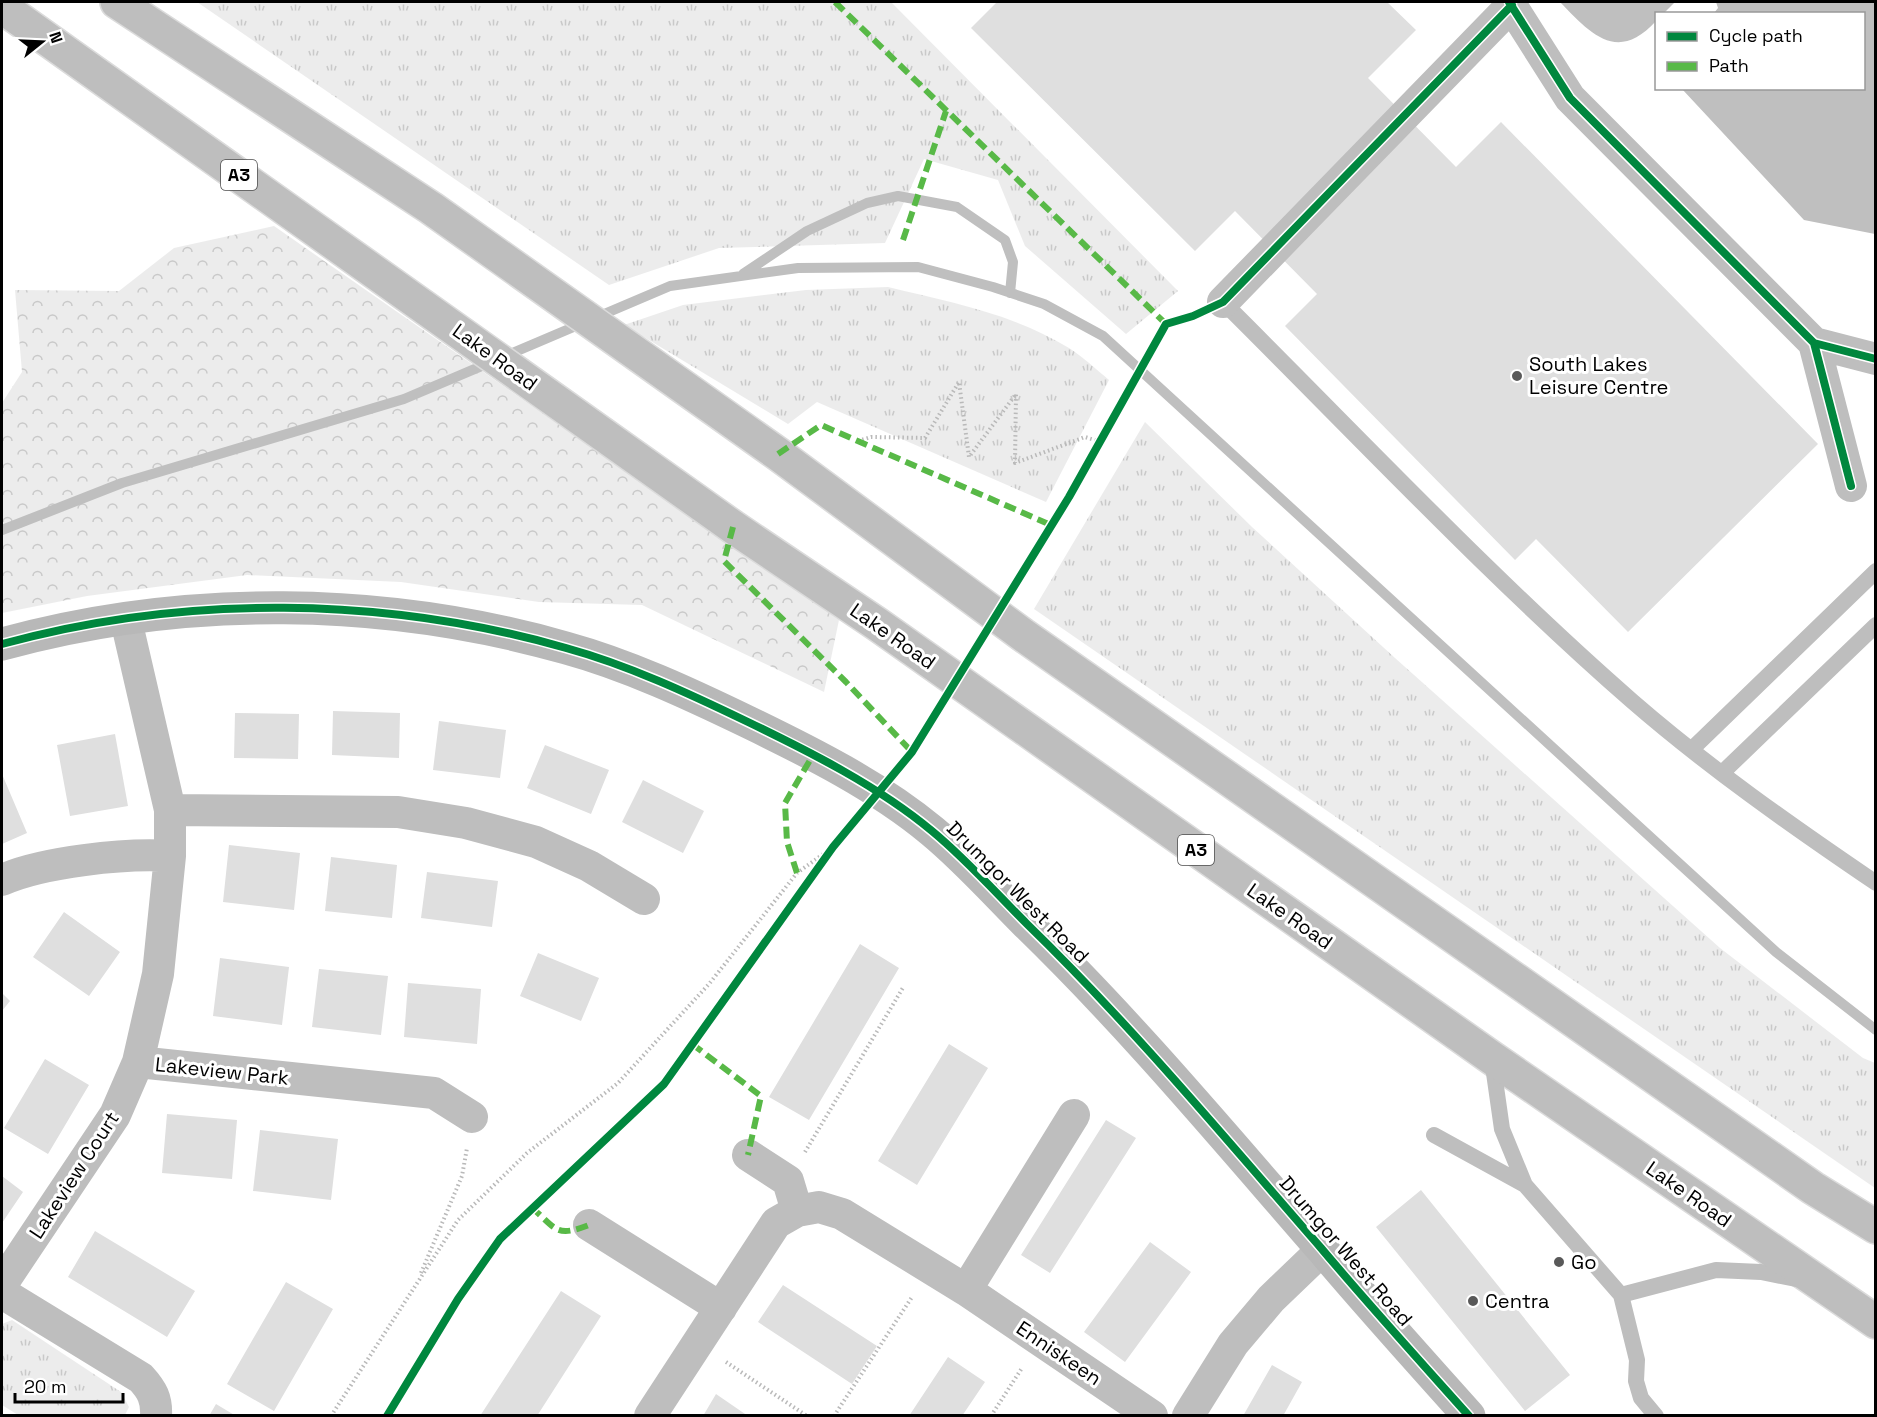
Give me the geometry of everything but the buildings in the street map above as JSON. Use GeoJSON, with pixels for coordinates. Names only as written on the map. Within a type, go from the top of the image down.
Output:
{"type":"FeatureCollection","features":[{"type":"Feature","properties":{"kind":"highway"},"geometry":{"type":"LineString","coordinates":[[117,2],[431,208],[778,454],[1023,635],[1813,1188],[1875,1227]]}},
{"type":"Feature","properties":{"kind":"highway","name":"Lake Road"},"geometry":{"type":"LineString","coordinates":[[2,7],[732,527],[877,624],[1492,1058],[1875,1322]]}},
{"type":"Feature","properties":{"kind":"street"},"geometry":{"type":"LineString","coordinates":[[1223,302],[1510,3],[1570,98],[1814,343],[1851,486]]}},
{"type":"Feature","properties":{"kind":"street"},"geometry":{"type":"LineString","coordinates":[[1814,343],[1875,359]]}},
{"type":"Feature","properties":{"kind":"street","name":"Drumgor West Road"},"geometry":{"type":"LineString","coordinates":[[2,644],[43,633],[206,611],[298,607],[388,613],[486,628],[570,649],[719,708],[792,743],[853,777],[931,830],[1112,1011],[1176,1080],[1469,1416]]}},
{"type":"Feature","properties":{"kind":"street","name":"Lakeview Park"},"geometry":{"type":"LineString","coordinates":[[126,620],[170,810],[170,856],[158,974],[138,1062],[434,1094],[472,1117]]}},
{"type":"Feature","properties":{"kind":"street"},"geometry":{"type":"LineString","coordinates":[[170,810],[398,812],[466,823],[536,842],[589,866],[644,899]]}},
{"type":"Feature","properties":{"kind":"street"},"geometry":{"type":"LineString","coordinates":[[2,880],[40,868],[148,855],[170,856]]}},
{"type":"Feature","properties":{"kind":"street","name":"Lakeview Court"},"geometry":{"type":"LineString","coordinates":[[2,1284],[115,1115],[138,1062]]}},
{"type":"Feature","properties":{"kind":"street"},"geometry":{"type":"LineString","coordinates":[[966,1290],[1074,1115]]}},
{"type":"Feature","properties":{"kind":"street"},"geometry":{"type":"LineString","coordinates":[[650,1416],[776,1223],[797,1211],[788,1181],[748,1155]]}},
{"type":"Feature","properties":{"kind":"street","name":"Enniskeen"},"geometry":{"type":"LineString","coordinates":[[797,1211],[819,1207],[842,1214],[966,1290],[1152,1416]]}},
{"type":"Feature","properties":{"kind":"street"},"geometry":{"type":"LineString","coordinates":[[589,1225],[721,1308]]}},
{"type":"Feature","properties":{"kind":"street"},"geometry":{"type":"LineString","coordinates":[[1188,1416],[1233,1344],[1271,1299],[1322,1250]]}},
{"type":"Feature","properties":{"kind":"street"},"geometry":{"type":"LineString","coordinates":[[2,1293],[141,1378],[151,1389],[156,1403],[156,1416]]}},
{"type":"Feature","properties":{"kind":"lane"},"geometry":{"type":"LineString","coordinates":[[1223,302],[1480,557],[1632,701],[1799,831],[1875,883]]}},
{"type":"Feature","properties":{"kind":"lane"},"geometry":{"type":"LineString","coordinates":[[1692,749],[1875,572]]}},
{"type":"Feature","properties":{"kind":"lane"},"geometry":{"type":"LineString","coordinates":[[1722,773],[1875,625]]}},
{"type":"Feature","properties":{"kind":"lane"},"geometry":{"type":"LineString","coordinates":[[1492,1058],[1502,1129],[1525,1185],[1621,1295],[1637,1360],[1636,1381],[1641,1398],[1656,1416]]}},
{"type":"Feature","properties":{"kind":"lane"},"geometry":{"type":"LineString","coordinates":[[1434,1135],[1525,1185]]}},
{"type":"Feature","properties":{"kind":"lane"},"geometry":{"type":"LineString","coordinates":[[1621,1295],[1716,1270],[1761,1272],[1822,1285]]}},
{"type":"Feature","properties":{"kind":"path"},"geometry":{"type":"LineString","coordinates":[[858,441],[871,437],[925,438],[959,382],[969,457],[1016,394],[1015,463],[1085,437],[1101,442]]}},
{"type":"Feature","properties":{"kind":"path"},"geometry":{"type":"LineString","coordinates":[[1095,451],[1106,433]]}},
{"type":"Feature","properties":{"kind":"path"},"geometry":{"type":"LineString","coordinates":[[813,875],[840,838]]}},
{"type":"Feature","properties":{"kind":"path"},"geometry":{"type":"LineString","coordinates":[[331,1416],[458,1220],[527,1153],[618,1083],[709,984],[797,873],[833,847]]}},
{"type":"Feature","properties":{"kind":"path"},"geometry":{"type":"LineString","coordinates":[[788,1181],[904,986]]}},
{"type":"Feature","properties":{"kind":"path"},"geometry":{"type":"LineString","coordinates":[[417,1282],[462,1176],[472,1117]]}},
{"type":"Feature","properties":{"kind":"path"},"geometry":{"type":"LineString","coordinates":[[834,1416],[931,1269]]}},
{"type":"Feature","properties":{"kind":"path"},"geometry":{"type":"LineString","coordinates":[[991,1416],[1041,1340]]}},
{"type":"Feature","properties":{"kind":"path"},"geometry":{"type":"LineString","coordinates":[[697,1343],[807,1416]]}},
{"type":"Feature","properties":{"kind":"green space"},"geometry":{"type":"Polygon","coordinates":[[[197,2],[891,2],[1178,291],[1126,334],[1025,246],[998,180],[924,159],[885,243],[719,248],[609,285],[197,2]]]}},
{"type":"Feature","properties":{"kind":"green space"},"geometry":{"type":"Polygon","coordinates":[[[274,226],[839,620],[824,692],[642,605],[539,602],[401,582],[247,575],[87,596],[2,613],[2,403],[22,372],[15,290],[119,291],[174,248],[274,226]]]}},
{"type":"Feature","properties":{"kind":"green space"},"geometry":{"type":"Polygon","coordinates":[[[888,287],[981,310],[1026,326],[1069,348],[1109,380],[1046,502],[817,402],[788,424],[624,325],[683,305],[806,290],[888,287]]]}},
{"type":"Feature","properties":{"kind":"green space"},"geometry":{"type":"Polygon","coordinates":[[[1145,422],[1252,527],[1395,658],[1720,948],[1863,1058],[1875,1063],[1875,1188],[1034,609],[1145,422]]]}},
{"type":"Feature","properties":{"kind":"green space"},"geometry":{"type":"Polygon","coordinates":[[[12,1320],[121,1392],[129,1407],[125,1415],[18,1415],[2,1405],[2,1324],[12,1320]]]}},
{"type":"Feature","properties":{"kind":"shaded area"},"geometry":{"type":"Polygon","coordinates":[[[1560,2],[1675,2],[1665,12],[1655,12],[1655,22],[1642,34],[1629,41],[1616,42],[1605,39],[1582,24],[1560,2]]]}},
{"type":"Feature","properties":{"kind":"shaded area"},"geometry":{"type":"Polygon","coordinates":[[[1716,2],[1875,2],[1875,234],[1804,220],[1683,90],[1865,90],[1865,12],[1715,12],[1718,8],[1716,2]]]}},
{"type":"Feature","properties":{"kind":"waterway"},"geometry":{"type":"LineString","coordinates":[[743,274],[807,231],[867,203],[898,196],[957,207],[1005,240],[1013,262],[1010,293]]}},
{"type":"Feature","properties":{"kind":"waterway"},"geometry":{"type":"LineString","coordinates":[[2,530],[122,483],[404,399],[670,286],[798,268],[918,267],[993,287],[1044,304],[1103,336],[1776,952],[1876,1030]]}},
{"type":"Feature","properties":{"kind":"marked path"},"geometry":{"type":"LineString","coordinates":[[835,2],[1166,324]]}},
{"type":"Feature","properties":{"kind":"marked path"},"geometry":{"type":"LineString","coordinates":[[903,240],[946,111]]}},
{"type":"Feature","properties":{"kind":"marked path"},"geometry":{"type":"LineString","coordinates":[[778,454],[821,425],[1051,525]]}},
{"type":"Feature","properties":{"kind":"marked path"},"geometry":{"type":"LineString","coordinates":[[733,527],[724,561],[846,682],[912,752]]}},
{"type":"Feature","properties":{"kind":"marked path"},"geometry":{"type":"LineString","coordinates":[[797,873],[787,842],[785,803],[813,755]]}},
{"type":"Feature","properties":{"kind":"marked path"},"geometry":{"type":"LineString","coordinates":[[692,1044],[761,1096],[748,1155]]}},
{"type":"Feature","properties":{"kind":"marked path"},"geometry":{"type":"LineString","coordinates":[[531,1207],[552,1226],[563,1231],[589,1225]]}},
{"type":"Feature","properties":{"kind":"cycle path"},"geometry":{"type":"LineString","coordinates":[[1509,2],[1570,98],[1814,343],[1876,359]]}},
{"type":"Feature","properties":{"kind":"cycle path"},"geometry":{"type":"LineString","coordinates":[[387,1416],[458,1299],[500,1239],[664,1084],[833,847],[912,752],[1069,497],[1166,324],[1193,316],[1223,302],[1512,5]]}},
{"type":"Feature","properties":{"kind":"cycle path"},"geometry":{"type":"LineString","coordinates":[[1814,343],[1851,486]]}},
{"type":"Feature","properties":{"kind":"cycle path"},"geometry":{"type":"LineString","coordinates":[[2,644],[71,628],[141,616],[212,610],[284,608],[356,611],[427,618],[497,631],[566,648],[612,663],[704,701],[819,758],[889,799],[932,831],[1066,963],[1177,1083],[1469,1416]]}},
{"type":"Feature","properties":{"kind":"place","name":"South Lakes Leisure Centre"},"geometry":{"type":"Point","coordinates":[1517,376]}},
{"type":"Feature","properties":{"kind":"place","name":"Go"},"geometry":{"type":"Point","coordinates":[1559,1262]}},
{"type":"Feature","properties":{"kind":"place","name":"Centra"},"geometry":{"type":"Point","coordinates":[1473,1301]}}]}
